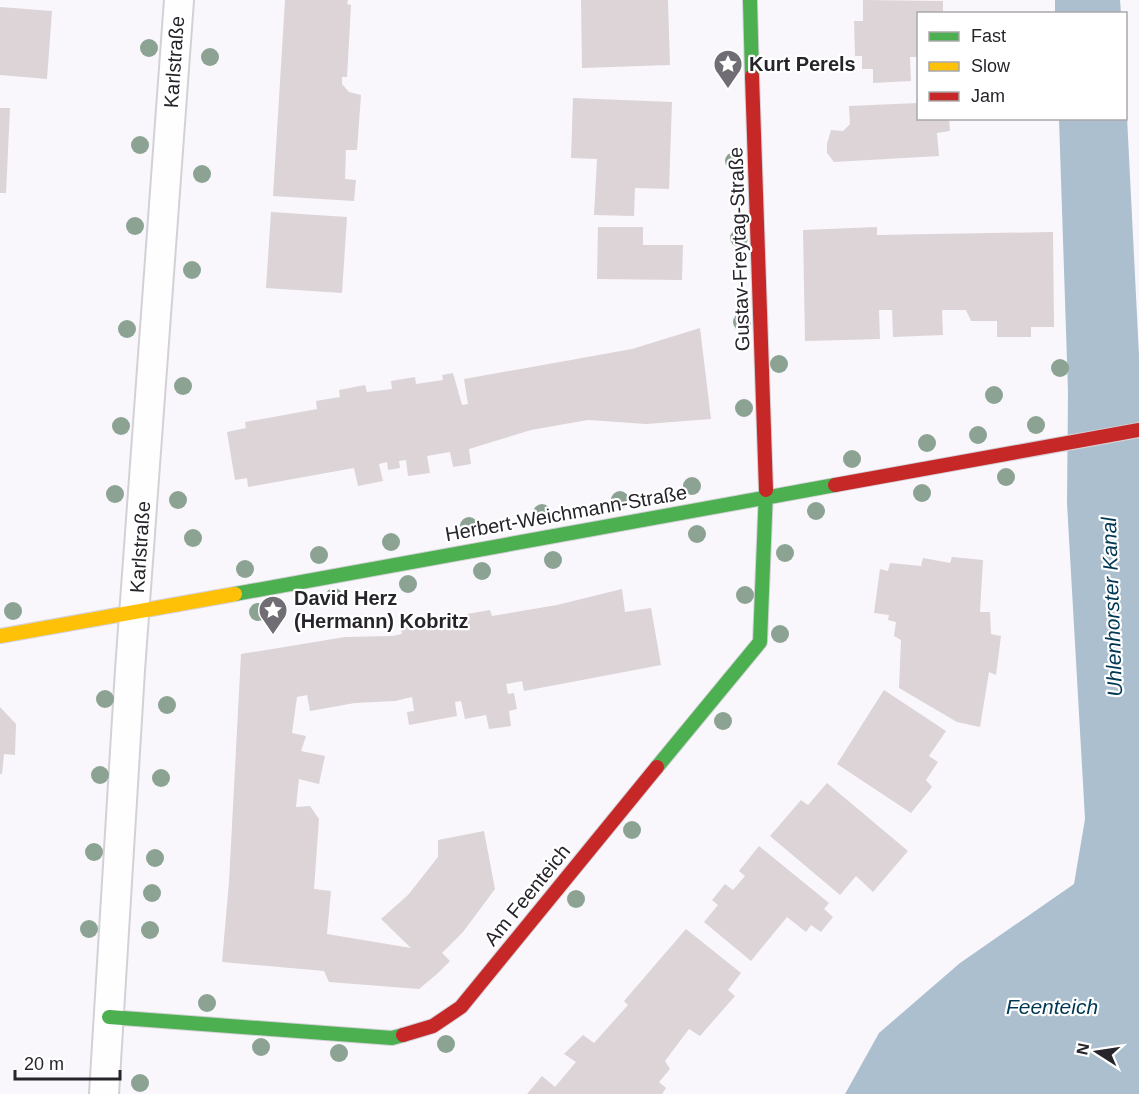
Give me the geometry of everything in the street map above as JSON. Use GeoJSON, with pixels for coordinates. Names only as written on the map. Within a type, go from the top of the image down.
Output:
{"type":"FeatureCollection","features":[{"type":"Feature","properties":{"kind":"street","name":"Karlstraße"},"geometry":{"type":"LineString","coordinates":[[104,1094],[178,0]]}},
{"type":"Feature","properties":{"kind":"street","name":"Gustav-Freytag-Straße"},"geometry":{"type":"LineString","coordinates":[[750,0],[766,496]]}},
{"type":"Feature","properties":{"kind":"street","name":"Herbert-Weichmann-Straße"},"geometry":{"type":"LineString","coordinates":[[0,636],[1139,430]]}},
{"type":"Feature","properties":{"kind":"street","name":"Am Feenteich"},"geometry":{"type":"LineString","coordinates":[[109,1017],[392,1038],[433,1026],[461,1007],[760,642],[766,496]]}},
{"type":"Feature","properties":{"kind":"water"},"geometry":{"type":"Polygon","coordinates":[[[1055,0],[1120,0],[1121,12],[1055,12],[1055,0]]]}},
{"type":"Feature","properties":{"kind":"water"},"geometry":{"type":"Polygon","coordinates":[[[1127,117],[1139,355],[1139,1094],[845,1094],[879,1033],[960,963],[1074,884],[1085,819],[1067,503],[1068,391],[1059,120],[1127,120],[1127,117]]]}},
{"type":"Feature","properties":{"kind":"building"},"geometry":{"type":"Polygon","coordinates":[[[285,0],[348,0],[347,4],[351,5],[347,77],[342,77],[342,84],[349,92],[361,95],[357,150],[346,150],[345,179],[356,180],[354,201],[273,196],[285,0]]]}},
{"type":"Feature","properties":{"kind":"building"},"geometry":{"type":"Polygon","coordinates":[[[581,0],[668,0],[670,65],[582,68],[581,0]]]}},
{"type":"Feature","properties":{"kind":"building"},"geometry":{"type":"Polygon","coordinates":[[[863,0],[943,1],[943,12],[917,12],[917,57],[910,57],[911,81],[873,83],[873,69],[862,69],[862,56],[855,56],[854,21],[863,21],[863,0]]]}},
{"type":"Feature","properties":{"kind":"building"},"geometry":{"type":"Polygon","coordinates":[[[0,7],[52,11],[47,79],[0,75],[0,7]]]}},
{"type":"Feature","properties":{"kind":"building"},"geometry":{"type":"Polygon","coordinates":[[[573,98],[672,102],[669,189],[635,188],[634,216],[594,215],[597,159],[571,158],[573,98]]]}},
{"type":"Feature","properties":{"kind":"building"},"geometry":{"type":"Polygon","coordinates":[[[917,103],[917,120],[949,120],[950,131],[937,133],[939,156],[834,162],[827,153],[827,144],[831,130],[843,131],[850,124],[849,106],[917,103]]]}},
{"type":"Feature","properties":{"kind":"building"},"geometry":{"type":"Polygon","coordinates":[[[0,108],[10,108],[6,193],[0,193],[0,108]]]}},
{"type":"Feature","properties":{"kind":"building"},"geometry":{"type":"Polygon","coordinates":[[[271,212],[347,217],[342,293],[266,288],[271,212]]]}},
{"type":"Feature","properties":{"kind":"building"},"geometry":{"type":"Polygon","coordinates":[[[598,227],[643,227],[643,245],[683,245],[682,280],[597,279],[598,227]]]}},
{"type":"Feature","properties":{"kind":"building"},"geometry":{"type":"Polygon","coordinates":[[[877,227],[877,235],[1053,232],[1054,327],[1031,327],[1031,337],[997,337],[997,321],[971,321],[966,310],[942,310],[943,335],[893,337],[892,310],[879,310],[880,339],[805,341],[803,230],[877,227]]]}},
{"type":"Feature","properties":{"kind":"building"},"geometry":{"type":"Polygon","coordinates":[[[700,328],[711,419],[646,424],[588,420],[531,430],[469,449],[471,464],[453,467],[450,452],[427,456],[430,473],[408,476],[406,460],[399,461],[400,468],[388,470],[387,462],[379,464],[383,481],[358,486],[354,468],[248,487],[247,478],[235,480],[227,432],[246,428],[245,422],[317,409],[316,401],[340,397],[339,390],[365,385],[367,392],[392,389],[391,381],[415,377],[416,384],[443,380],[442,375],[453,373],[462,405],[468,404],[464,379],[632,349],[700,328]]]}},
{"type":"Feature","properties":{"kind":"building"},"geometry":{"type":"Polygon","coordinates":[[[952,557],[983,560],[980,612],[990,612],[991,634],[1001,636],[996,675],[989,672],[980,727],[957,722],[899,688],[901,640],[894,636],[896,622],[888,620],[889,615],[874,613],[880,569],[888,571],[890,563],[921,566],[923,558],[950,563],[952,557]]]}},
{"type":"Feature","properties":{"kind":"building"},"geometry":{"type":"Polygon","coordinates":[[[622,589],[625,612],[651,608],[661,665],[524,691],[522,681],[506,684],[508,694],[514,693],[517,709],[509,711],[511,726],[489,729],[486,715],[465,719],[461,701],[455,702],[457,716],[409,725],[407,712],[414,711],[412,697],[395,701],[355,703],[310,711],[307,695],[297,697],[292,733],[306,736],[301,751],[325,756],[319,784],[299,779],[296,807],[310,806],[319,819],[314,889],[331,891],[327,934],[411,948],[381,919],[408,895],[438,857],[438,840],[484,831],[495,889],[463,932],[442,953],[450,961],[437,974],[419,989],[329,982],[324,971],[222,962],[229,882],[241,654],[345,637],[392,636],[402,634],[400,625],[420,621],[421,628],[467,620],[467,614],[490,610],[492,616],[557,605],[622,589]]]}},
{"type":"Feature","properties":{"kind":"building"},"geometry":{"type":"Polygon","coordinates":[[[884,690],[946,731],[929,756],[938,762],[926,780],[932,787],[911,813],[837,764],[884,690]]]}},
{"type":"Feature","properties":{"kind":"building"},"geometry":{"type":"Polygon","coordinates":[[[0,707],[16,724],[15,755],[4,754],[2,774],[0,774],[0,707]]]}},
{"type":"Feature","properties":{"kind":"building"},"geometry":{"type":"Polygon","coordinates":[[[827,783],[908,851],[873,892],[856,876],[840,895],[770,836],[801,800],[808,805],[827,783]]]}},
{"type":"Feature","properties":{"kind":"building"},"geometry":{"type":"Polygon","coordinates":[[[759,846],[829,903],[824,909],[833,917],[821,932],[811,925],[806,932],[787,917],[751,961],[704,922],[718,905],[712,900],[725,884],[733,890],[745,876],[739,871],[759,846]]]}},
{"type":"Feature","properties":{"kind":"building"},"geometry":{"type":"Polygon","coordinates":[[[686,929],[741,973],[728,990],[735,996],[700,1036],[689,1029],[665,1061],[670,1069],[659,1082],[666,1088],[662,1094],[527,1094],[542,1076],[555,1087],[576,1062],[564,1054],[583,1035],[594,1043],[628,1005],[624,1001],[686,929]]]}},
{"type":"Feature","properties":{"kind":"traffic: fast"},"geometry":{"type":"LineString","coordinates":[[750,0],[752,76]]}},
{"type":"Feature","properties":{"kind":"traffic: fast"},"geometry":{"type":"LineString","coordinates":[[235,594],[835,485]]}},
{"type":"Feature","properties":{"kind":"traffic: fast"},"geometry":{"type":"LineString","coordinates":[[657,767],[760,642],[766,490]]}},
{"type":"Feature","properties":{"kind":"traffic: fast"},"geometry":{"type":"LineString","coordinates":[[109,1017],[392,1038],[403,1035]]}},
{"type":"Feature","properties":{"kind":"traffic: slow"},"geometry":{"type":"LineString","coordinates":[[0,636],[235,594]]}},
{"type":"Feature","properties":{"kind":"traffic: jam"},"geometry":{"type":"LineString","coordinates":[[752,76],[766,490]]}},
{"type":"Feature","properties":{"kind":"traffic: jam"},"geometry":{"type":"LineString","coordinates":[[835,485],[1139,430]]}},
{"type":"Feature","properties":{"kind":"traffic: jam"},"geometry":{"type":"LineString","coordinates":[[403,1035],[433,1026],[461,1007],[657,767]]}},
{"type":"Feature","properties":{"kind":"place","name":"Kurt Perels"},"geometry":{"type":"Point","coordinates":[728,90]}},
{"type":"Feature","properties":{"kind":"place","name":"David Herz (Hermann) Kobritz"},"geometry":{"type":"Point","coordinates":[273,636]}},
{"type":"Feature","properties":{"kind":"water label","name":"Uhlenhorster Kanal"},"geometry":{"type":"Point","coordinates":[1112,607]}},
{"type":"Feature","properties":{"kind":"water label","name":"Feenteich"},"geometry":{"type":"Point","coordinates":[1052,1007]}}]}
